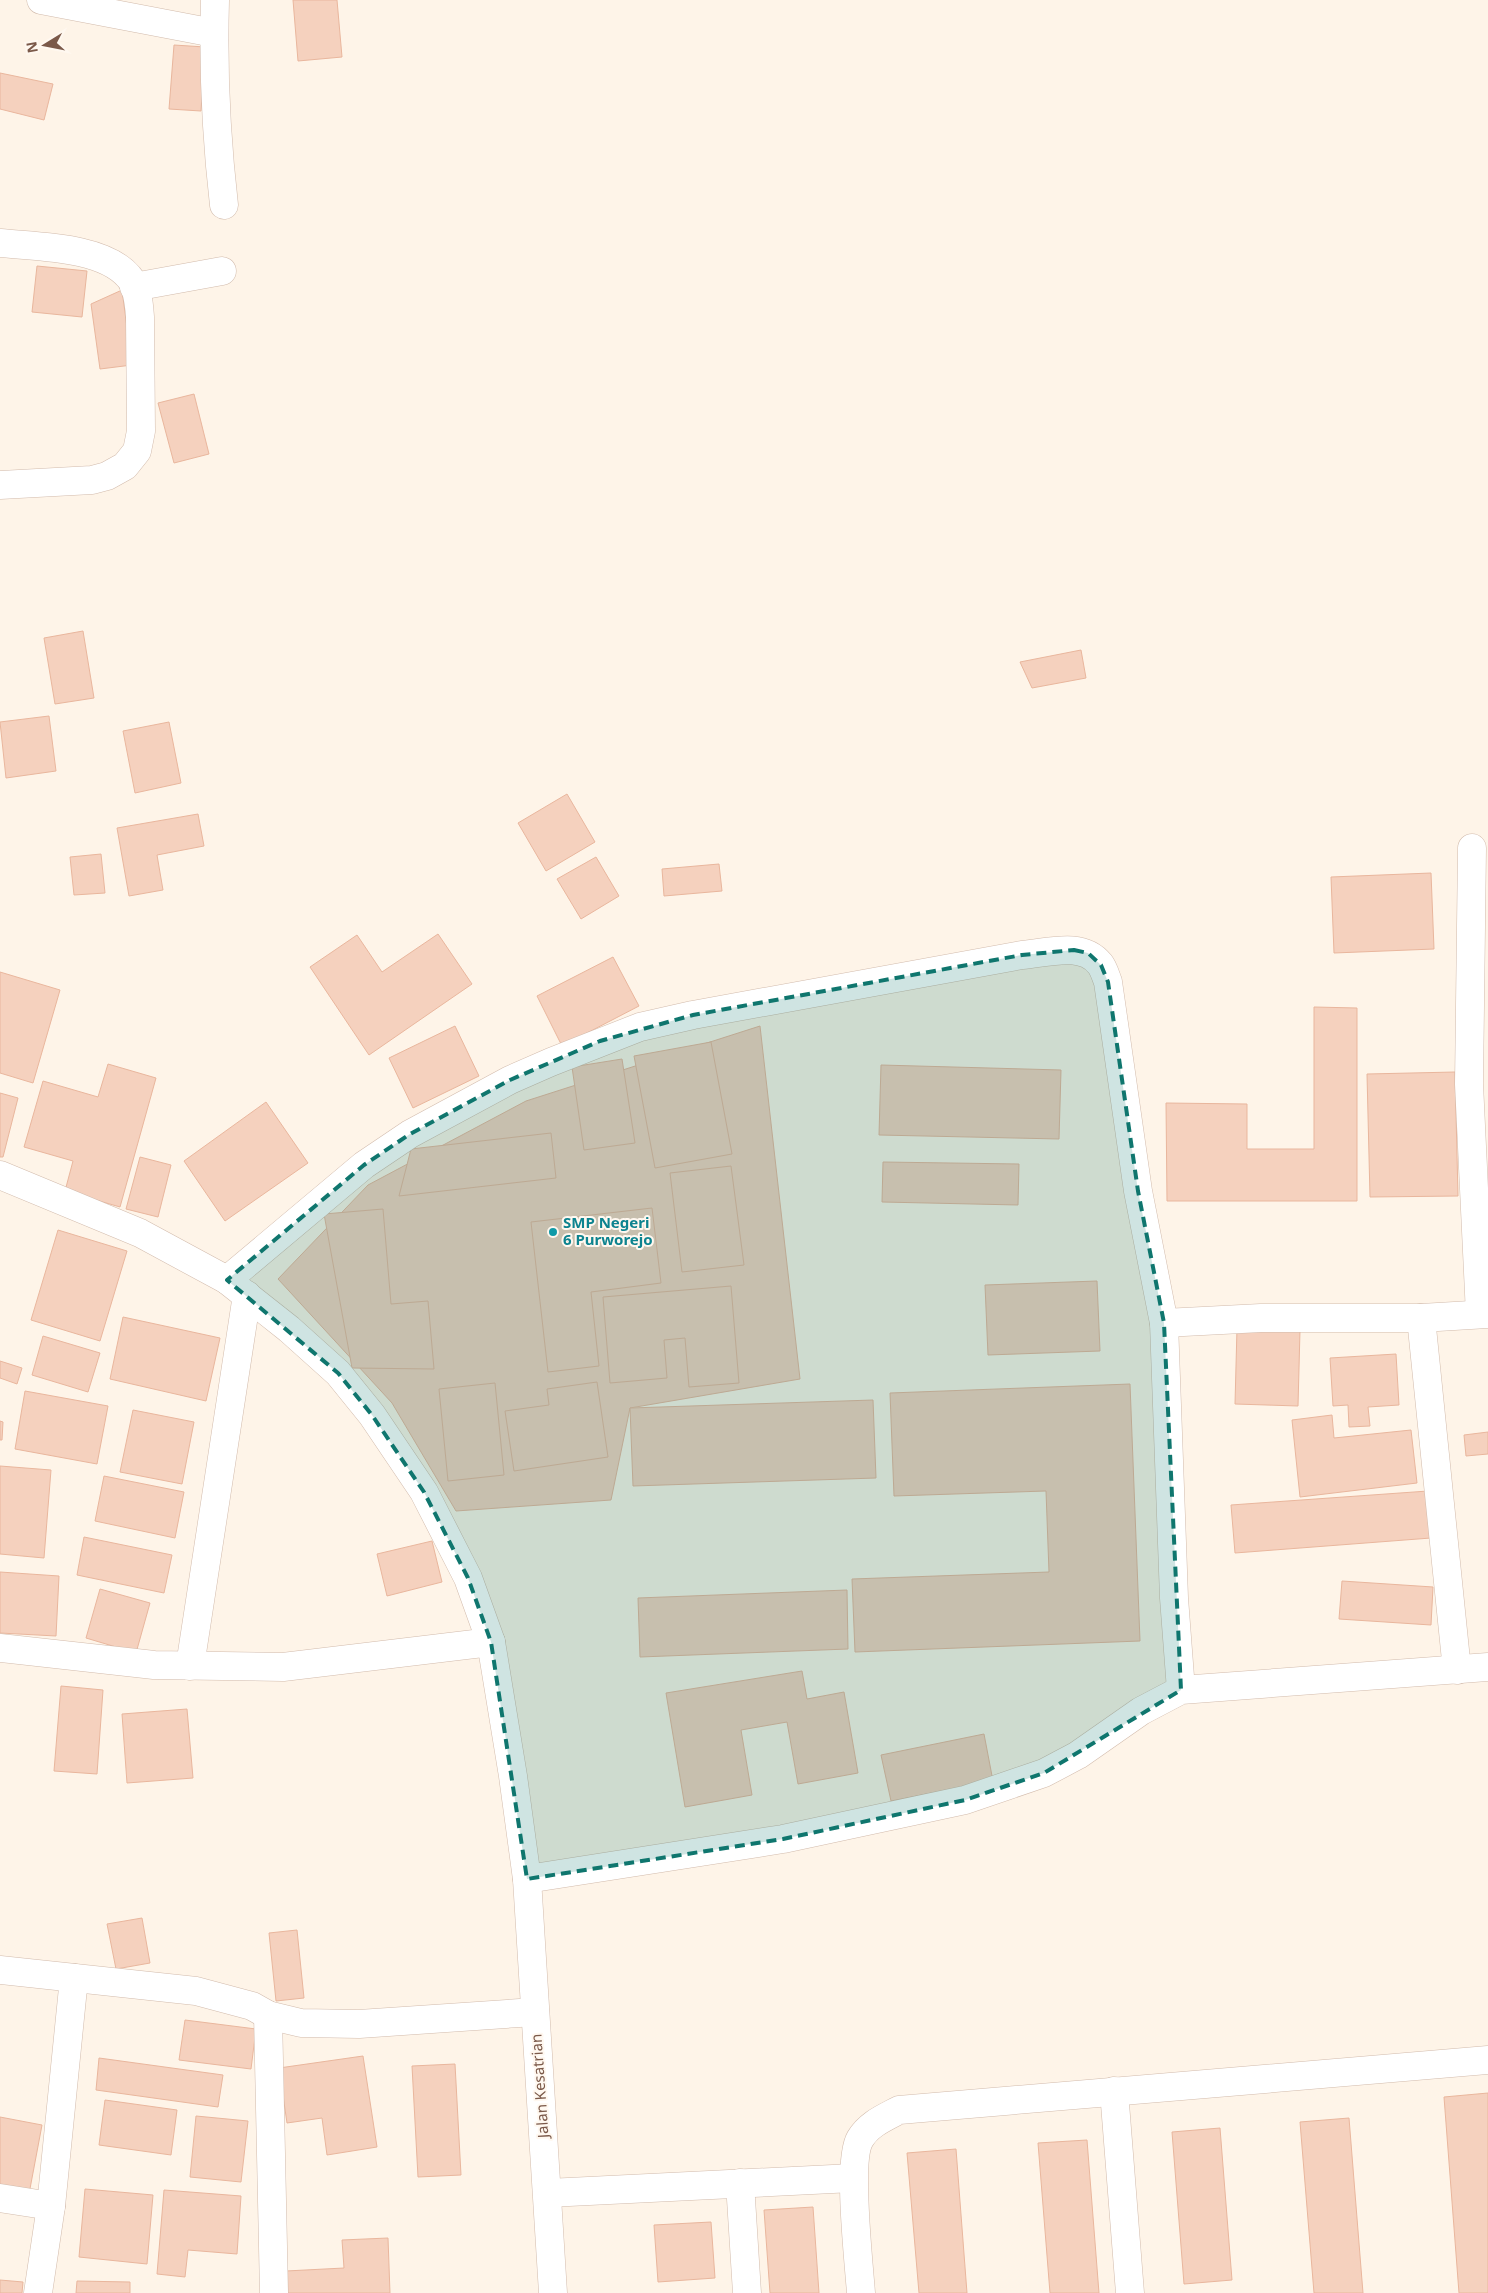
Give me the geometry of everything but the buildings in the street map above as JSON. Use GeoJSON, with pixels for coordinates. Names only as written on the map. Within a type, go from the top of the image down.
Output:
{"type":"FeatureCollection","features":[{"type":"Feature","properties":{"kind":"street"},"geometry":{"type":"LineString","coordinates":[[41,0],[214,33]]}},
{"type":"Feature","properties":{"kind":"street"},"geometry":{"type":"LineString","coordinates":[[215,0],[214,33],[218,150],[224,205]]}},
{"type":"Feature","properties":{"kind":"street"},"geometry":{"type":"LineString","coordinates":[[0,243],[74,252],[103,258],[116,265],[130,278],[138,298],[140,317],[141,431],[137,451],[125,466],[107,476],[92,480],[0,485]]}},
{"type":"Feature","properties":{"kind":"street"},"geometry":{"type":"LineString","coordinates":[[134,287],[222,271]]}},
{"type":"Feature","properties":{"kind":"street"},"geometry":{"type":"LineString","coordinates":[[1164,1323],[1261,1318],[1422,1318],[1484,1314],[1469,1084],[1472,848]]}},
{"type":"Feature","properties":{"kind":"street"},"geometry":{"type":"LineString","coordinates":[[190,1666],[237,1287],[364,1165],[410,1134],[510,1080],[640,1027],[702,1013],[1022,955],[1074,950],[1088,953],[1101,965],[1108,982],[1138,1191],[1164,1323],[1174,1598],[1181,1690]]}},
{"type":"Feature","properties":{"kind":"street","name":"Jalan Kesatrian"},"geometry":{"type":"LineString","coordinates":[[0,1175],[140,1233],[237,1287],[290,1329],[338,1373],[372,1415],[424,1492],[468,1578],[491,1642],[513,1776],[527,1879],[548,2193],[552,2293]]}},
{"type":"Feature","properties":{"kind":"street"},"geometry":{"type":"LineString","coordinates":[[1422,1318],[1457,1670]]}},
{"type":"Feature","properties":{"kind":"street"},"geometry":{"type":"LineString","coordinates":[[0,1648],[154,1665],[283,1666],[491,1642]]}},
{"type":"Feature","properties":{"kind":"street"},"geometry":{"type":"LineString","coordinates":[[527,1879],[783,1839],[964,1800],[1044,1773],[1078,1755],[1141,1712],[1181,1690],[1457,1670],[1488,1666]]}},
{"type":"Feature","properties":{"kind":"street"},"geometry":{"type":"LineString","coordinates":[[0,1970],[196,1991],[252,2006],[268,2015],[301,2023],[359,2024],[535,2012]]}},
{"type":"Feature","properties":{"kind":"street"},"geometry":{"type":"LineString","coordinates":[[38,2293],[51,2206],[74,1978]]}},
{"type":"Feature","properties":{"kind":"street"},"geometry":{"type":"LineString","coordinates":[[268,2015],[274,2293]]}},
{"type":"Feature","properties":{"kind":"street"},"geometry":{"type":"LineString","coordinates":[[861,2293],[853,2178],[859,2141],[874,2122],[899,2110],[1488,2060]]}},
{"type":"Feature","properties":{"kind":"street"},"geometry":{"type":"LineString","coordinates":[[1114,2091],[1130,2293]]}},
{"type":"Feature","properties":{"kind":"street"},"geometry":{"type":"LineString","coordinates":[[548,2193],[853,2178]]}},
{"type":"Feature","properties":{"kind":"street"},"geometry":{"type":"LineString","coordinates":[[740,2183],[747,2293]]}},
{"type":"Feature","properties":{"kind":"street"},"geometry":{"type":"LineString","coordinates":[[0,2198],[51,2206]]}},
{"type":"Feature","properties":{"kind":"highlighted area"},"geometry":{"type":"Polygon","coordinates":[[[1074,950],[1088,953],[1101,965],[1108,982],[1138,1191],[1164,1323],[1181,1690],[1044,1773],[965,1800],[783,1839],[527,1879],[491,1642],[468,1578],[424,1492],[372,1415],[338,1373],[227,1280],[364,1165],[410,1134],[510,1080],[600,1041],[693,1015],[1022,955],[1074,950]]]}},
{"type":"Feature","properties":{"kind":"place","name":"SMP Negeri 6 Purworejo"},"geometry":{"type":"Point","coordinates":[553,1232]}}]}
